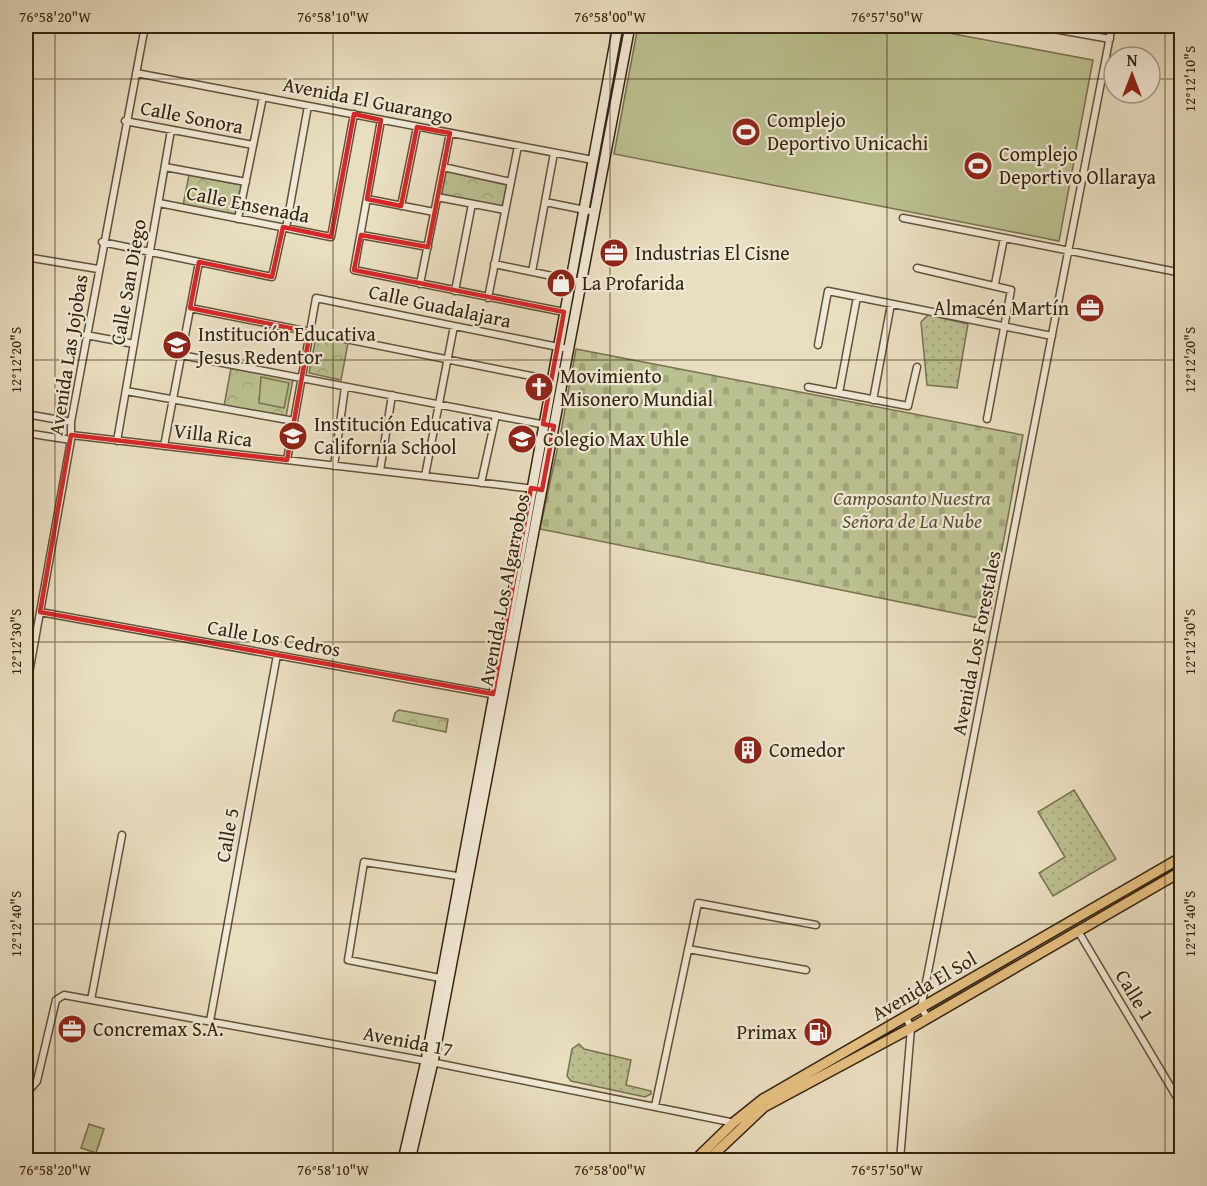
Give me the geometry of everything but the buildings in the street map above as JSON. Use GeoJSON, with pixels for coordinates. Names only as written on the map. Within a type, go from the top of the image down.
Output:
{"type":"FeatureCollection","features":[{"type":"Feature","properties":{"kind":"main road","name":"Avenida El Sol"},"geometry":{"type":"LineString","coordinates":[[695,1161],[733,1123],[763,1099],[1182,857]]}},
{"type":"Feature","properties":{"kind":"main road","name":"Avenida El Sol"},"geometry":{"type":"LineString","coordinates":[[708,1161],[764,1107],[911,1028],[1182,871]]}},
{"type":"Feature","properties":{"kind":"street","name":"Avenida Las Jojobas"},"geometry":{"type":"LineString","coordinates":[[26,690],[71,438],[70,422],[102,242],[145,26]]}},
{"type":"Feature","properties":{"kind":"street","name":"Avenida Los Algarrobos"},"geometry":{"type":"LineString","coordinates":[[410,1161],[498,695],[531,488],[618,26]]}},
{"type":"Feature","properties":{"kind":"street","name":"Avenida Los Algarrobos"},"geometry":{"type":"LineString","coordinates":[[498,695],[542,490],[630,26]]}},
{"type":"Feature","properties":{"kind":"street"},"geometry":{"type":"LineString","coordinates":[[1037,26],[1110,39]]}},
{"type":"Feature","properties":{"kind":"street","name":"Avenida Los Forestales"},"geometry":{"type":"LineString","coordinates":[[911,1028],[921,1008],[1112,26]]}},
{"type":"Feature","properties":{"kind":"street","name":"Avenida El Guarango"},"geometry":{"type":"LineString","coordinates":[[136,73],[593,160]]}},
{"type":"Feature","properties":{"kind":"street"},"geometry":{"type":"LineString","coordinates":[[238,219],[263,97]]}},
{"type":"Feature","properties":{"kind":"street"},"geometry":{"type":"LineString","coordinates":[[102,242],[272,277],[308,106]]}},
{"type":"Feature","properties":{"kind":"street","name":"Calle Ensenada"},"geometry":{"type":"LineString","coordinates":[[159,203],[331,237],[354,114]]}},
{"type":"Feature","properties":{"kind":"street"},"geometry":{"type":"LineString","coordinates":[[381,120],[354,270],[564,312]]}},
{"type":"Feature","properties":{"kind":"street","name":"Calle Sonora"},"geometry":{"type":"LineString","coordinates":[[125,121],[253,145]]}},
{"type":"Feature","properties":{"kind":"street"},"geometry":{"type":"LineString","coordinates":[[401,206],[417,127]]}},
{"type":"Feature","properties":{"kind":"street","name":"Calle San Diego"},"geometry":{"type":"LineString","coordinates":[[117,441],[171,130]]}},
{"type":"Feature","properties":{"kind":"street"},"geometry":{"type":"LineString","coordinates":[[420,284],[450,133]]}},
{"type":"Feature","properties":{"kind":"street"},"geometry":{"type":"LineString","coordinates":[[488,298],[518,146]]}},
{"type":"Feature","properties":{"kind":"street"},"geometry":{"type":"LineString","coordinates":[[532,272],[554,153]]}},
{"type":"Feature","properties":{"kind":"street"},"geometry":{"type":"LineString","coordinates":[[593,160],[604,162]]}},
{"type":"Feature","properties":{"kind":"street"},"geometry":{"type":"LineString","coordinates":[[165,166],[246,182]]}},
{"type":"Feature","properties":{"kind":"street"},"geometry":{"type":"LineString","coordinates":[[443,167],[511,182]]}},
{"type":"Feature","properties":{"kind":"street"},"geometry":{"type":"LineString","coordinates":[[437,197],[505,210]]}},
{"type":"Feature","properties":{"kind":"street"},"geometry":{"type":"LineString","coordinates":[[367,199],[434,212]]}},
{"type":"Feature","properties":{"kind":"street"},"geometry":{"type":"LineString","coordinates":[[545,202],[595,212]]}},
{"type":"Feature","properties":{"kind":"street"},"geometry":{"type":"LineString","coordinates":[[455,291],[472,204]]}},
{"type":"Feature","properties":{"kind":"street"},"geometry":{"type":"LineString","coordinates":[[903,218],[1182,273]]}},
{"type":"Feature","properties":{"kind":"street"},"geometry":{"type":"LineString","coordinates":[[361,235],[428,248]]}},
{"type":"Feature","properties":{"kind":"street"},"geometry":{"type":"LineString","coordinates":[[995,284],[1004,238]]}},
{"type":"Feature","properties":{"kind":"street"},"geometry":{"type":"LineString","coordinates":[[26,257],[98,269]]}},
{"type":"Feature","properties":{"kind":"street"},"geometry":{"type":"LineString","coordinates":[[164,446],[199,262]]}},
{"type":"Feature","properties":{"kind":"street"},"geometry":{"type":"LineString","coordinates":[[494,264],[581,282]]}},
{"type":"Feature","properties":{"kind":"street"},"geometry":{"type":"LineString","coordinates":[[916,268],[995,284],[1011,290],[987,419]]}},
{"type":"Feature","properties":{"kind":"street"},"geometry":{"type":"LineString","coordinates":[[818,345],[828,291],[1052,336]]}},
{"type":"Feature","properties":{"kind":"street"},"geometry":{"type":"LineString","coordinates":[[839,393],[857,297]]}},
{"type":"Feature","properties":{"kind":"street","name":"Calle Guadalajara"},"geometry":{"type":"LineString","coordinates":[[310,332],[316,298],[568,349]]}},
{"type":"Feature","properties":{"kind":"street"},"geometry":{"type":"LineString","coordinates":[[873,400],[891,304]]}},
{"type":"Feature","properties":{"kind":"street"},"geometry":{"type":"LineString","coordinates":[[190,308],[551,380]]}},
{"type":"Feature","properties":{"kind":"street"},"geometry":{"type":"LineString","coordinates":[[425,476],[454,326]]}},
{"type":"Feature","properties":{"kind":"street"},"geometry":{"type":"LineString","coordinates":[[287,460],[310,332]]}},
{"type":"Feature","properties":{"kind":"street"},"geometry":{"type":"LineString","coordinates":[[86,335],[134,344]]}},
{"type":"Feature","properties":{"kind":"street"},"geometry":{"type":"LineString","coordinates":[[181,355],[554,426]]}},
{"type":"Feature","properties":{"kind":"street"},"geometry":{"type":"LineString","coordinates":[[808,387],[908,406],[916,367]]}},
{"type":"Feature","properties":{"kind":"street"},"geometry":{"type":"LineString","coordinates":[[334,466],[345,387]]}},
{"type":"Feature","properties":{"kind":"street"},"geometry":{"type":"LineString","coordinates":[[126,391],[294,421]]}},
{"type":"Feature","properties":{"kind":"street"},"geometry":{"type":"LineString","coordinates":[[380,471],[392,395]]}},
{"type":"Feature","properties":{"kind":"street"},"geometry":{"type":"LineString","coordinates":[[26,414],[70,422]]}},
{"type":"Feature","properties":{"kind":"street"},"geometry":{"type":"LineString","coordinates":[[481,483],[496,415]]}},
{"type":"Feature","properties":{"kind":"street","name":"Villa Rica"},"geometry":{"type":"LineString","coordinates":[[26,434],[164,446],[542,490]]}},
{"type":"Feature","properties":{"kind":"street","name":"Calle Los Cedros"},"geometry":{"type":"LineString","coordinates":[[40,612],[498,695]]}},
{"type":"Feature","properties":{"kind":"street","name":"Calle 5"},"geometry":{"type":"LineString","coordinates":[[210,1022],[277,655]]}},
{"type":"Feature","properties":{"kind":"street"},"geometry":{"type":"LineString","coordinates":[[91,1000],[122,835]]}},
{"type":"Feature","properties":{"kind":"street"},"geometry":{"type":"LineString","coordinates":[[445,979],[348,960],[364,862],[464,877]]}},
{"type":"Feature","properties":{"kind":"street"},"geometry":{"type":"LineString","coordinates":[[655,1106],[698,903],[816,925]]}},
{"type":"Feature","properties":{"kind":"street","name":"Calle 1"},"geometry":{"type":"LineString","coordinates":[[1078,931],[1182,1106]]}},
{"type":"Feature","properties":{"kind":"street"},"geometry":{"type":"LineString","coordinates":[[688,950],[806,970]]}},
{"type":"Feature","properties":{"kind":"street","name":"Avenida 17"},"geometry":{"type":"LineString","coordinates":[[28,1089],[37,1081],[56,1000],[64,995],[429,1061],[744,1124]]}},
{"type":"Feature","properties":{"kind":"street"},"geometry":{"type":"LineString","coordinates":[[921,1008],[928,1018]]}},
{"type":"Feature","properties":{"kind":"street"},"geometry":{"type":"LineString","coordinates":[[900,1161],[911,1028],[906,1017]]}},
{"type":"Feature","properties":{"kind":"street","name":"Avenida Los Algarrobos"},"geometry":{"type":"LineString","coordinates":[[403,1161],[429,1061]]}},
{"type":"Feature","properties":{"kind":"highlighted area"},"geometry":{"type":"Polygon","coordinates":[[[354,114],[381,120],[367,199],[401,206],[417,127],[450,133],[428,247],[361,235],[354,270],[564,312],[543,424],[554,426],[542,490],[531,488],[493,694],[40,612],[71,435],[287,460],[310,332],[190,308],[199,262],[272,277],[283,227],[331,237],[354,114]]]}},
{"type":"Feature","properties":{"kind":"green space"},"geometry":{"type":"Polygon","coordinates":[[[638,26],[911,26],[1093,60],[1059,241],[614,154],[638,26]]]}},
{"type":"Feature","properties":{"kind":"green space"},"geometry":{"type":"Polygon","coordinates":[[[445,170],[507,183],[503,207],[440,194],[445,170]]]}},
{"type":"Feature","properties":{"kind":"green space"},"geometry":{"type":"Polygon","coordinates":[[[189,175],[242,185],[236,216],[183,205],[189,175]]]}},
{"type":"Feature","properties":{"kind":"green space"},"geometry":{"type":"Polygon","coordinates":[[[928,315],[968,324],[957,388],[927,385],[921,322],[928,315]]]}},
{"type":"Feature","properties":{"kind":"green space"},"geometry":{"type":"Polygon","coordinates":[[[316,337],[348,343],[341,380],[309,373],[316,337]]]}},
{"type":"Feature","properties":{"kind":"green space","name":"Camposanto Nuestra Señora de La Nube"},"geometry":{"type":"Polygon","coordinates":[[[576,349],[1023,435],[989,620],[540,529],[559,441],[564,440],[561,431],[576,349]]]}},
{"type":"Feature","properties":{"kind":"green space"},"geometry":{"type":"Polygon","coordinates":[[[231,368],[293,379],[286,417],[224,406],[231,368]]]}},
{"type":"Feature","properties":{"kind":"green space"},"geometry":{"type":"Polygon","coordinates":[[[261,377],[289,383],[284,408],[259,403],[261,377]]]}},
{"type":"Feature","properties":{"kind":"green space"},"geometry":{"type":"Polygon","coordinates":[[[399,710],[448,719],[446,732],[393,721],[395,713],[399,710]]]}},
{"type":"Feature","properties":{"kind":"green space"},"geometry":{"type":"Polygon","coordinates":[[[1074,790],[1116,859],[1053,896],[1039,873],[1065,857],[1038,812],[1074,790]]]}},
{"type":"Feature","properties":{"kind":"green space"},"geometry":{"type":"Polygon","coordinates":[[[1181,860],[1181,865],[932,1012],[930,1010],[1181,860]]]}},
{"type":"Feature","properties":{"kind":"green space"},"geometry":{"type":"Polygon","coordinates":[[[905,1023],[906,1026],[759,1105],[905,1023]]]}},
{"type":"Feature","properties":{"kind":"green space"},"geometry":{"type":"Polygon","coordinates":[[[579,1044],[584,1049],[631,1060],[626,1085],[651,1091],[651,1094],[645,1097],[571,1081],[567,1076],[572,1049],[579,1044]]]}},
{"type":"Feature","properties":{"kind":"green space"},"geometry":{"type":"Polygon","coordinates":[[[89,1124],[104,1129],[96,1153],[81,1148],[89,1124]]]}},
{"type":"Feature","properties":{"kind":"place","name":"Complejo Deportivo Unicachi"},"geometry":{"type":"Point","coordinates":[746,132]}},
{"type":"Feature","properties":{"kind":"place","name":"Complejo Deportivo Ollaraya"},"geometry":{"type":"Point","coordinates":[978,166]}},
{"type":"Feature","properties":{"kind":"place","name":"Industrias El Cisne"},"geometry":{"type":"Point","coordinates":[614,253]}},
{"type":"Feature","properties":{"kind":"place","name":"La Profarida"},"geometry":{"type":"Point","coordinates":[561,283]}},
{"type":"Feature","properties":{"kind":"place","name":"Almacén Martín"},"geometry":{"type":"Point","coordinates":[1090,308]}},
{"type":"Feature","properties":{"kind":"place","name":"Institución Educativa Jesus Redentor"},"geometry":{"type":"Point","coordinates":[177,345]}},
{"type":"Feature","properties":{"kind":"place","name":"Movimiento Misonero Mundial"},"geometry":{"type":"Point","coordinates":[539,387]}},
{"type":"Feature","properties":{"kind":"place","name":"Institución Educativa California School"},"geometry":{"type":"Point","coordinates":[293,436]}},
{"type":"Feature","properties":{"kind":"place","name":"Colegio Max Uhle"},"geometry":{"type":"Point","coordinates":[522,439]}},
{"type":"Feature","properties":{"kind":"place","name":"Comedor"},"geometry":{"type":"Point","coordinates":[748,750]}},
{"type":"Feature","properties":{"kind":"place","name":"Concremax S.A."},"geometry":{"type":"Point","coordinates":[72,1029]}},
{"type":"Feature","properties":{"kind":"place","name":"Primax"},"geometry":{"type":"Point","coordinates":[818,1032]}}]}
